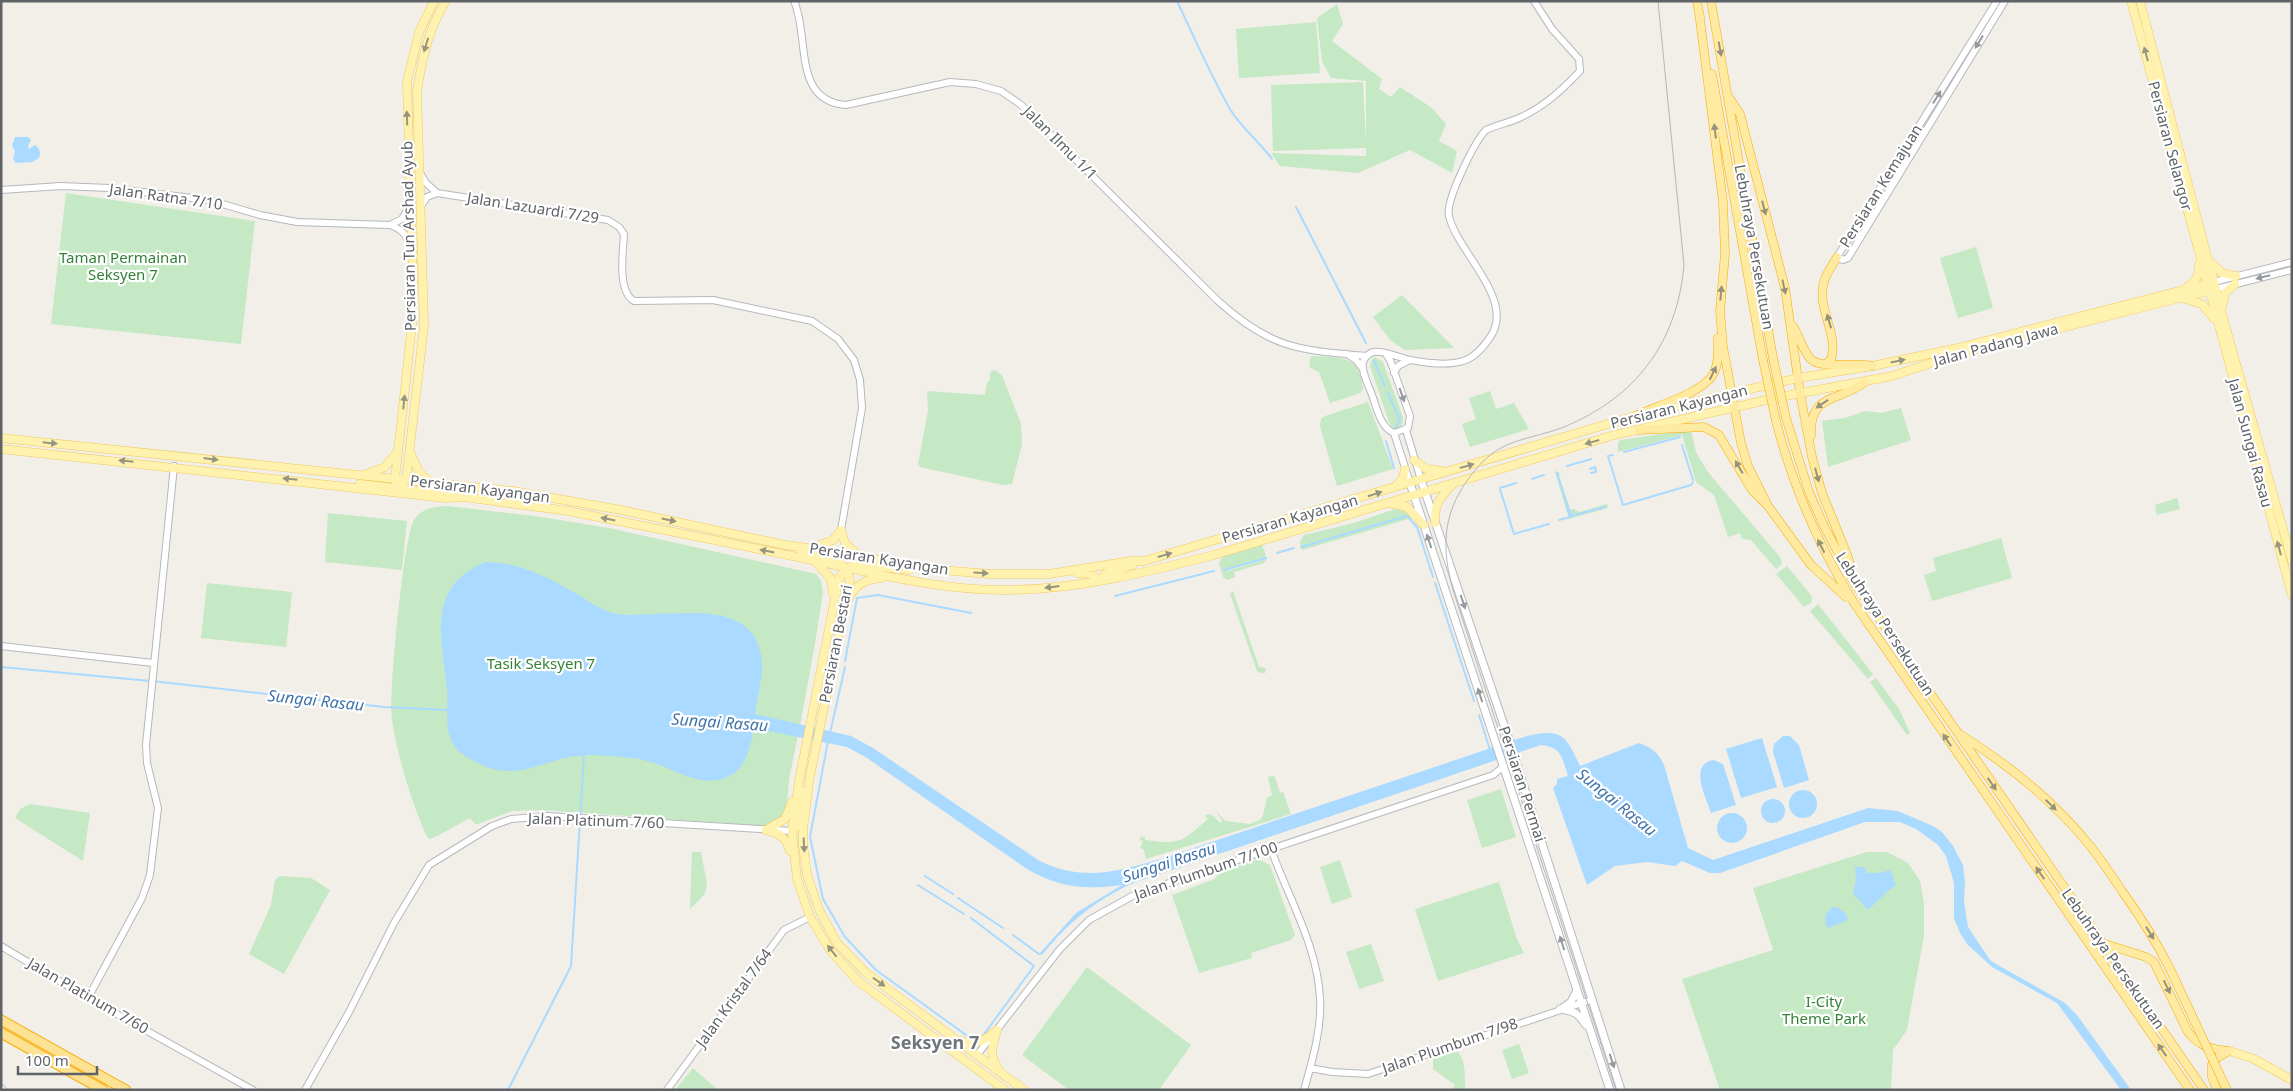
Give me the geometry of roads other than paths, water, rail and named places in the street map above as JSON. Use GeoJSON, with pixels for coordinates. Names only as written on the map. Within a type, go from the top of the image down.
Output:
{"type":"FeatureCollection","features":[{"type":"Feature","properties":{"kind":"highway","name":"Lebuhraya Persekutuan"},"geometry":{"type":"LineString","coordinates":[[1697,1],[1722,124],[1763,360],[1776,421],[1789,468],[1805,514],[1822,550],[1854,603],[2190,1090]]}},
{"type":"Feature","properties":{"kind":"highway","name":"Lebuhraya Persekutuan"},"geometry":{"type":"LineString","coordinates":[[1711,1],[1773,358],[1786,418],[1809,492],[1824,526],[1853,581],[2204,1090]]}},
{"type":"Feature","properties":{"kind":"highway"},"geometry":{"type":"LineString","coordinates":[[1635,416],[1699,388],[1709,381],[1717,364],[1725,254],[1723,202],[1699,12]]}},
{"type":"Feature","properties":{"kind":"highway"},"geometry":{"type":"LineString","coordinates":[[1728,96],[1740,114],[1785,288],[1800,393],[1812,457],[1830,515],[1848,557],[1853,581]]}},
{"type":"Feature","properties":{"kind":"highway"},"geometry":{"type":"LineString","coordinates":[[1824,365],[1831,360],[1834,351],[1833,335],[1822,294],[1824,282],[1837,257]]}},
{"type":"Feature","properties":{"kind":"highway"},"geometry":{"type":"LineString","coordinates":[[1720,311],[1723,347],[1741,443],[1748,466],[1768,506]]}},
{"type":"Feature","properties":{"kind":"highway"},"geometry":{"type":"LineString","coordinates":[[1790,322],[1810,359],[1815,363],[1824,365],[1855,363],[1872,366]]}},
{"type":"Feature","properties":{"kind":"highway"},"geometry":{"type":"LineString","coordinates":[[1812,457],[1811,428],[1813,413],[1817,406],[1825,401],[1853,391],[1865,382]]}},
{"type":"Feature","properties":{"kind":"highway"},"geometry":{"type":"LineString","coordinates":[[1639,430],[1691,427],[1712,430],[1719,435],[1731,452],[1752,490],[1768,506],[1811,565],[1854,603]]}},
{"type":"Feature","properties":{"kind":"highway"},"geometry":{"type":"LineString","coordinates":[[1957,733],[1993,755],[2046,800],[2091,847],[2141,918],[2170,969],[2226,1090]]}},
{"type":"Feature","properties":{"kind":"highway"},"geometry":{"type":"LineString","coordinates":[[2102,943],[2146,957],[2154,962],[2188,1032],[2194,1040],[2201,1045],[2229,1051]]}},
{"type":"Feature","properties":{"kind":"highway"},"geometry":{"type":"LineString","coordinates":[[1,1020],[126,1090]]}},
{"type":"Feature","properties":{"kind":"highway"},"geometry":{"type":"LineString","coordinates":[[1,1033],[103,1090]]}},
{"type":"Feature","properties":{"kind":"highway"},"geometry":{"type":"LineString","coordinates":[[2216,1090],[2212,1077],[2212,1064],[2218,1057],[2229,1051]]}},
{"type":"Feature","properties":{"kind":"main road","name":"Persiaran Tun Arshad Ayub"},"geometry":{"type":"LineString","coordinates":[[395,480],[412,325],[407,82],[419,32],[434,1]]}},
{"type":"Feature","properties":{"kind":"main road","name":"Persiaran Tun Arshad Ayub"},"geometry":{"type":"LineString","coordinates":[[406,480],[424,326],[417,92],[422,60],[438,14],[446,1]]}},
{"type":"Feature","properties":{"kind":"main road","name":"Persiaran Selangor"},"geometry":{"type":"LineString","coordinates":[[2132,1],[2199,253],[2212,286]]}},
{"type":"Feature","properties":{"kind":"main road","name":"Persiaran Selangor"},"geometry":{"type":"LineString","coordinates":[[2140,1],[2208,259],[2212,286]]}},
{"type":"Feature","properties":{"kind":"main road"},"geometry":{"type":"LineString","coordinates":[[2183,290],[2196,281],[2200,272],[2199,253]]}},
{"type":"Feature","properties":{"kind":"main road"},"geometry":{"type":"LineString","coordinates":[[2208,259],[2222,272],[2236,280],[2225,293],[2222,311]]}},
{"type":"Feature","properties":{"kind":"main road","name":"Jalan Padang Jawa"},"geometry":{"type":"LineString","coordinates":[[1798,378],[1872,366],[1964,346],[2183,290],[2212,286]]}},
{"type":"Feature","properties":{"kind":"main road","name":"Jalan Padang Jawa"},"geometry":{"type":"LineString","coordinates":[[1775,398],[1892,376],[1961,353],[2177,299],[2212,286]]}},
{"type":"Feature","properties":{"kind":"main road","name":"Jalan Sungai Rasau"},"geometry":{"type":"LineString","coordinates":[[2212,286],[2222,311],[2292,561]]}},
{"type":"Feature","properties":{"kind":"main road","name":"Jalan Sungai Rasau"},"geometry":{"type":"LineString","coordinates":[[2212,286],[2220,331],[2292,595]]}},
{"type":"Feature","properties":{"kind":"main road"},"geometry":{"type":"LineString","coordinates":[[2177,299],[2189,299],[2202,304],[2209,311],[2220,331]]}},
{"type":"Feature","properties":{"kind":"main road","name":"Persiaran Kayangan"},"geometry":{"type":"LineString","coordinates":[[1,438],[560,498],[785,545],[814,548],[929,570],[990,574],[1066,572],[1131,561],[1144,561],[1635,416],[1798,378]]}},
{"type":"Feature","properties":{"kind":"main road","name":"Persiaran Kayangan"},"geometry":{"type":"LineString","coordinates":[[1,449],[174,466],[446,498],[464,497],[568,511],[888,577],[975,589],[1010,590],[1100,581],[1214,555],[1456,481],[1639,430],[1775,398]]}},
{"type":"Feature","properties":{"kind":"main road"},"geometry":{"type":"LineString","coordinates":[[410,450],[415,465],[431,483]]}},
{"type":"Feature","properties":{"kind":"main road"},"geometry":{"type":"LineString","coordinates":[[357,476],[385,467],[399,451]]}},
{"type":"Feature","properties":{"kind":"main road"},"geometry":{"type":"LineString","coordinates":[[1414,460],[1426,469],[1451,470]]}},
{"type":"Feature","properties":{"kind":"main road"},"geometry":{"type":"LineString","coordinates":[[1394,488],[1403,478],[1406,469]]}},
{"type":"Feature","properties":{"kind":"main road"},"geometry":{"type":"LineString","coordinates":[[395,480],[399,488]]}},
{"type":"Feature","properties":{"kind":"main road"},"geometry":{"type":"LineString","coordinates":[[399,488],[406,480]]}},
{"type":"Feature","properties":{"kind":"main road","name":"Persiaran Permai"},"geometry":{"type":"LineString","coordinates":[[1420,480],[1507,734],[1580,965],[1622,1090]]}},
{"type":"Feature","properties":{"kind":"main road"},"geometry":{"type":"LineString","coordinates":[[1435,523],[1435,505],[1456,481]]}},
{"type":"Feature","properties":{"kind":"main road","name":"Persiaran Permai"},"geometry":{"type":"LineString","coordinates":[[1410,483],[1577,989],[1585,1002],[1590,1032],[1610,1090]]}},
{"type":"Feature","properties":{"kind":"main road"},"geometry":{"type":"LineString","coordinates":[[339,485],[360,484],[446,493],[464,497]]}},
{"type":"Feature","properties":{"kind":"main road"},"geometry":{"type":"LineString","coordinates":[[1387,503],[1407,507],[1424,525]]}},
{"type":"Feature","properties":{"kind":"main road"},"geometry":{"type":"LineString","coordinates":[[814,548],[833,540],[841,530]]}},
{"type":"Feature","properties":{"kind":"main road"},"geometry":{"type":"LineString","coordinates":[[841,530],[845,543],[851,550],[864,557]]}},
{"type":"Feature","properties":{"kind":"main road"},"geometry":{"type":"LineString","coordinates":[[785,545],[799,551],[838,559],[846,569],[856,564],[898,570],[929,570]]}},
{"type":"Feature","properties":{"kind":"main road"},"geometry":{"type":"LineString","coordinates":[[815,561],[826,571],[834,588],[829,628]]}},
{"type":"Feature","properties":{"kind":"main road"},"geometry":{"type":"LineString","coordinates":[[1066,572],[1090,574],[1100,581],[1112,570],[1144,561]]}},
{"type":"Feature","properties":{"kind":"main road","name":"Persiaran Bestari"},"geometry":{"type":"LineString","coordinates":[[846,569],[850,580],[810,776],[803,845],[807,875],[820,912],[837,943],[865,972],[1024,1090]]}},
{"type":"Feature","properties":{"kind":"main road","name":"Persiaran Bestari"},"geometry":{"type":"LineString","coordinates":[[846,569],[839,578],[810,720],[792,832],[795,868],[810,918],[830,950],[858,981],[1005,1090]]}},
{"type":"Feature","properties":{"kind":"main road"},"geometry":{"type":"LineString","coordinates":[[844,614],[850,596],[858,585],[873,578],[888,577]]}},
{"type":"Feature","properties":{"kind":"main road"},"geometry":{"type":"LineString","coordinates":[[1516,764],[1530,794],[1546,842],[1577,943],[1580,965]]}},
{"type":"Feature","properties":{"kind":"main road"},"geometry":{"type":"LineString","coordinates":[[792,832],[799,820],[804,792],[810,776]]}},
{"type":"Feature","properties":{"kind":"main road"},"geometry":{"type":"LineString","coordinates":[[766,830],[785,818],[799,781]]}},
{"type":"Feature","properties":{"kind":"main road"},"geometry":{"type":"LineString","coordinates":[[766,830],[777,833],[784,838],[795,868]]}},
{"type":"Feature","properties":{"kind":"main road"},"geometry":{"type":"LineString","coordinates":[[1574,944],[1585,1002],[1599,1034],[1606,1043]]}},
{"type":"Feature","properties":{"kind":"main road"},"geometry":{"type":"LineString","coordinates":[[1560,1009],[1571,1002],[1577,989]]}},
{"type":"Feature","properties":{"kind":"main road"},"geometry":{"type":"LineString","coordinates":[[1560,1009],[1574,1011],[1579,1014],[1590,1032]]}},
{"type":"Feature","properties":{"kind":"main road"},"geometry":{"type":"LineString","coordinates":[[954,1038],[972,1043],[980,1042],[997,1030]]}},
{"type":"Feature","properties":{"kind":"main road"},"geometry":{"type":"LineString","coordinates":[[997,1030],[991,1051],[992,1058],[1003,1074]]}},
{"type":"Feature","properties":{"kind":"main road"},"geometry":{"type":"LineString","coordinates":[[2229,1051],[2252,1058],[2292,1080]]}},
{"type":"Feature","properties":{"kind":"main road"},"geometry":{"type":"LineString","coordinates":[[977,1055],[980,1066],[1009,1090]]}},
{"type":"Feature","properties":{"kind":"street","name":"Jalan Ilmu 1/1"},"geometry":{"type":"LineString","coordinates":[[794,1],[801,21],[807,76],[816,92],[829,102],[846,105],[950,82],[976,84],[1001,91],[1020,104],[1217,300],[1242,322],[1260,334],[1295,348],[1367,356],[1378,352],[1386,354]]}},
{"type":"Feature","properties":{"kind":"street"},"geometry":{"type":"LineString","coordinates":[[1386,354],[1410,360],[1449,363],[1464,361],[1477,352],[1493,331],[1496,322],[1496,302],[1455,231],[1448,210],[1457,181],[1486,130],[1518,119],[1543,105],[1555,97],[1580,71],[1578,59],[1552,29],[1534,1]]}},
{"type":"Feature","properties":{"kind":"street","name":"Persiaran Kemajuan"},"geometry":{"type":"LineString","coordinates":[[1996,1],[1837,257],[1843,260],[1848,258],[2005,1]]}},
{"type":"Feature","properties":{"kind":"street"},"geometry":{"type":"LineString","coordinates":[[419,169],[426,183],[437,193],[427,197],[420,206]]}},
{"type":"Feature","properties":{"kind":"street","name":"Jalan Ratna 7/10"},"geometry":{"type":"LineString","coordinates":[[1,190],[61,186],[109,188],[209,200],[260,215],[297,222],[390,225]]}},
{"type":"Feature","properties":{"kind":"street","name":"Jalan Lazuardi 7/29"},"geometry":{"type":"LineString","coordinates":[[437,193],[608,220],[619,226],[624,234],[623,284],[630,299],[713,300],[812,321],[838,339],[854,360],[860,380],[862,408],[841,530]]}},
{"type":"Feature","properties":{"kind":"street"},"geometry":{"type":"LineString","coordinates":[[390,225],[402,219],[410,205]]}},
{"type":"Feature","properties":{"kind":"street"},"geometry":{"type":"LineString","coordinates":[[390,225],[397,227],[405,234],[411,246]]}},
{"type":"Feature","properties":{"kind":"street"},"geometry":{"type":"LineString","coordinates":[[2212,286],[2292,262]]}},
{"type":"Feature","properties":{"kind":"street"},"geometry":{"type":"LineString","coordinates":[[2236,280],[2292,270]]}},
{"type":"Feature","properties":{"kind":"street"},"geometry":{"type":"LineString","coordinates":[[1346,354],[1356,360],[1363,369],[1384,426],[1394,433],[1410,483]]}},
{"type":"Feature","properties":{"kind":"street"},"geometry":{"type":"LineString","coordinates":[[1386,354],[1410,416],[1406,430],[1420,480]]}},
{"type":"Feature","properties":{"kind":"street"},"geometry":{"type":"LineString","coordinates":[[1363,369],[1363,363],[1367,356]]}},
{"type":"Feature","properties":{"kind":"street"},"geometry":{"type":"LineString","coordinates":[[1394,373],[1398,366],[1410,360]]}},
{"type":"Feature","properties":{"kind":"street"},"geometry":{"type":"LineString","coordinates":[[1394,433],[1406,430]]}},
{"type":"Feature","properties":{"kind":"street"},"geometry":{"type":"LineString","coordinates":[[88,998],[142,898],[150,875],[158,814],[155,791],[146,755],[152,672],[174,466]]}},
{"type":"Feature","properties":{"kind":"street"},"geometry":{"type":"LineString","coordinates":[[1,646],[154,663]]}},
{"type":"Feature","properties":{"kind":"street"},"geometry":{"type":"LineString","coordinates":[[1503,765],[1493,775],[1504,779],[1510,784]]}},
{"type":"Feature","properties":{"kind":"street","name":"Jalan Plumbum 7/100"},"geometry":{"type":"LineString","coordinates":[[977,1055],[1060,949],[1089,920],[1136,894],[1493,775]]}},
{"type":"Feature","properties":{"kind":"street","name":"Jalan Platinum 7/60"},"geometry":{"type":"LineString","coordinates":[[305,1090],[349,1012],[394,923],[428,866],[492,826],[511,819],[548,816],[792,832]]}},
{"type":"Feature","properties":{"kind":"street"},"geometry":{"type":"LineString","coordinates":[[1271,849],[1309,947],[1318,979],[1320,1011],[1310,1068],[1304,1090]]}},
{"type":"Feature","properties":{"kind":"street","name":"Jalan Kristal 7/64"},"geometry":{"type":"LineString","coordinates":[[667,1090],[784,930],[810,918]]}},
{"type":"Feature","properties":{"kind":"street","name":"Jalan Platinum 7/60"},"geometry":{"type":"LineString","coordinates":[[1,946],[88,998],[253,1090]]}},
{"type":"Feature","properties":{"kind":"street","name":"Jalan Plumbum 7/98"},"geometry":{"type":"LineString","coordinates":[[1310,1068],[1332,1072],[1368,1074],[1585,1002]]}},
{"type":"Feature","properties":{"kind":"water"},"geometry":{"type":"Polygon","coordinates":[[[15,137],[28,137],[31,140],[28,146],[29,149],[35,145],[37,146],[40,150],[39,158],[32,162],[16,163],[13,159],[15,151],[12,146],[15,137]]]}},
{"type":"Feature","properties":{"kind":"water","name":"Tasik Seksyen 7"},"geometry":{"type":"Polygon","coordinates":[[[485,562],[510,565],[544,576],[615,614],[705,613],[736,621],[749,629],[757,643],[762,661],[761,681],[755,714],[851,736],[873,748],[1038,860],[1070,871],[1085,873],[1116,870],[1164,858],[1527,736],[1548,733],[1561,736],[1566,741],[1580,766],[1639,743],[1654,751],[1664,765],[1688,848],[1713,860],[1868,808],[1898,811],[1933,826],[1942,832],[1953,846],[1963,865],[1965,882],[1964,902],[1968,927],[1991,961],[2065,1003],[2077,1015],[2131,1090],[2121,1090],[2057,1003],[1992,967],[1967,944],[1954,918],[1954,883],[1946,856],[1938,845],[1916,829],[1900,822],[1865,822],[1720,873],[1710,873],[1682,861],[1675,866],[1647,862],[1615,866],[1587,885],[1553,788],[1557,784],[1557,779],[1568,776],[1560,754],[1553,748],[1541,745],[1133,883],[1106,897],[1083,913],[1062,932],[1042,955],[1039,954],[1076,913],[1122,885],[1073,886],[1051,880],[1027,869],[867,758],[847,747],[754,728],[746,759],[742,765],[730,776],[713,781],[696,779],[654,763],[624,757],[576,756],[516,771],[483,766],[464,755],[457,749],[449,733],[447,689],[442,651],[442,616],[445,600],[453,586],[466,573],[485,562]]]}},
{"type":"Feature","properties":{"kind":"water"},"geometry":{"type":"Polygon","coordinates":[[[1783,736],[1790,736],[1799,745],[1809,780],[1784,788],[1773,752],[1774,744],[1783,736]]]}},
{"type":"Feature","properties":{"kind":"water"},"geometry":{"type":"Polygon","coordinates":[[[1762,738],[1777,787],[1741,798],[1726,749],[1762,738]]]}},
{"type":"Feature","properties":{"kind":"water"},"geometry":{"type":"Polygon","coordinates":[[[1714,760],[1723,764],[1736,805],[1711,813],[1700,774],[1706,763],[1714,760]]]}},
{"type":"Feature","properties":{"kind":"water"},"geometry":{"type":"Polygon","coordinates":[[[1803,790],[1813,794],[1817,804],[1813,814],[1803,818],[1793,814],[1789,804],[1793,794],[1803,790]]]}},
{"type":"Feature","properties":{"kind":"water"},"geometry":{"type":"Polygon","coordinates":[[[1773,799],[1781,803],[1785,811],[1781,819],[1773,823],[1765,819],[1761,811],[1765,803],[1773,799]]]}},
{"type":"Feature","properties":{"kind":"water"},"geometry":{"type":"Polygon","coordinates":[[[1732,813],[1742,818],[1747,828],[1742,838],[1732,843],[1722,838],[1717,828],[1722,818],[1732,813]]]}},
{"type":"Feature","properties":{"kind":"water"},"geometry":{"type":"Polygon","coordinates":[[[1855,867],[1865,867],[1866,873],[1880,873],[1890,870],[1896,885],[1869,909],[1866,908],[1853,893],[1856,880],[1855,867]]]}},
{"type":"Feature","properties":{"kind":"water"},"geometry":{"type":"Polygon","coordinates":[[[1833,907],[1837,907],[1846,914],[1848,920],[1828,928],[1826,926],[1826,915],[1833,907]]]}},
{"type":"Feature","properties":{"kind":"waterway"},"geometry":{"type":"LineString","coordinates":[[1177,1],[1230,109],[1272,159]]}},
{"type":"Feature","properties":{"kind":"waterway"},"geometry":{"type":"LineString","coordinates":[[1296,207],[1366,343]]}},
{"type":"Feature","properties":{"kind":"waterway"},"geometry":{"type":"LineString","coordinates":[[1374,361],[1385,386]]}},
{"type":"Feature","properties":{"kind":"waterway"},"geometry":{"type":"LineString","coordinates":[[1388,393],[1400,420],[1395,428]]}},
{"type":"Feature","properties":{"kind":"waterway"},"geometry":{"type":"LineString","coordinates":[[1624,452],[1680,437]]}},
{"type":"Feature","properties":{"kind":"waterway"},"geometry":{"type":"LineString","coordinates":[[1386,441],[1394,468]]}},
{"type":"Feature","properties":{"kind":"waterway"},"geometry":{"type":"LineString","coordinates":[[1682,445],[1693,480]]}},
{"type":"Feature","properties":{"kind":"waterway"},"geometry":{"type":"LineString","coordinates":[[1613,455],[1608,456],[1623,505],[1691,485],[1693,482]]}},
{"type":"Feature","properties":{"kind":"waterway"},"geometry":{"type":"LineString","coordinates":[[1567,466],[1591,459]]}},
{"type":"Feature","properties":{"kind":"waterway"},"geometry":{"type":"LineString","coordinates":[[1590,469],[1595,467],[1596,472],[1591,473]]}},
{"type":"Feature","properties":{"kind":"waterway"},"geometry":{"type":"LineString","coordinates":[[1557,473],[1571,516],[1605,507]]}},
{"type":"Feature","properties":{"kind":"waterway"},"geometry":{"type":"LineString","coordinates":[[1532,479],[1544,475]]}},
{"type":"Feature","properties":{"kind":"waterway"},"geometry":{"type":"LineString","coordinates":[[1500,488],[1516,483]]}},
{"type":"Feature","properties":{"kind":"waterway"},"geometry":{"type":"LineString","coordinates":[[1500,489],[1514,534],[1549,524]]}},
{"type":"Feature","properties":{"kind":"waterway"},"geometry":{"type":"LineString","coordinates":[[1559,520],[1570,517],[1567,507]]}},
{"type":"Feature","properties":{"kind":"waterway"},"geometry":{"type":"LineString","coordinates":[[1301,547],[1407,516],[1417,527],[1433,577]]}},
{"type":"Feature","properties":{"kind":"waterway"},"geometry":{"type":"LineString","coordinates":[[1277,553],[1294,548]]}},
{"type":"Feature","properties":{"kind":"waterway"},"geometry":{"type":"LineString","coordinates":[[1224,570],[1266,558]]}},
{"type":"Feature","properties":{"kind":"waterway"},"geometry":{"type":"LineString","coordinates":[[1115,596],[1214,571]]}},
{"type":"Feature","properties":{"kind":"waterway"},"geometry":{"type":"LineString","coordinates":[[1435,583],[1474,701]]}},
{"type":"Feature","properties":{"kind":"waterway"},"geometry":{"type":"LineString","coordinates":[[845,661],[857,598],[878,595],[971,613]]}},
{"type":"Feature","properties":{"kind":"waterway","name":"Sungai Rasau"},"geometry":{"type":"LineString","coordinates":[[1,667],[161,682],[384,707],[448,710]]}},
{"type":"Feature","properties":{"kind":"waterway"},"geometry":{"type":"LineString","coordinates":[[830,733],[845,667]]}},
{"type":"Feature","properties":{"kind":"waterway"},"geometry":{"type":"LineString","coordinates":[[1479,715],[1490,750]]}},
{"type":"Feature","properties":{"kind":"waterway"},"geometry":{"type":"LineString","coordinates":[[828,741],[810,837],[823,899],[845,937],[876,970],[973,1040]]}},
{"type":"Feature","properties":{"kind":"waterway","name":"Sungai Rasau"},"geometry":{"type":"LineString","coordinates":[[508,1090],[571,966],[584,755]]}},
{"type":"Feature","properties":{"kind":"waterway"},"geometry":{"type":"LineString","coordinates":[[925,876],[953,894]]}},
{"type":"Feature","properties":{"kind":"waterway"},"geometry":{"type":"LineString","coordinates":[[918,885],[964,914]]}},
{"type":"Feature","properties":{"kind":"waterway"},"geometry":{"type":"LineString","coordinates":[[958,898],[1003,928]]}},
{"type":"Feature","properties":{"kind":"waterway"},"geometry":{"type":"LineString","coordinates":[[971,918],[1034,966],[982,1037]]}},
{"type":"Feature","properties":{"kind":"waterway"},"geometry":{"type":"LineString","coordinates":[[1013,935],[1039,954]]}},
{"type":"Feature","properties":{"kind":"tram line"},"geometry":{"type":"LineString","coordinates":[[1616,1090],[1454,593],[1447,562],[1446,533],[1453,505],[1469,478],[1482,462],[1506,445],[1564,427],[1590,415],[1612,400],[1632,383],[1648,364],[1662,343],[1672,319],[1680,293],[1684,265],[1658,1]]}},
{"type":"Feature","properties":{"kind":"district","name":"Seksyen 7"},"geometry":{"type":"Point","coordinates":[935,1043]}},
{"type":"Feature","properties":{"kind":"park label","name":"Taman Permainan Seksyen 7"},"geometry":{"type":"Point","coordinates":[123,266]}},
{"type":"Feature","properties":{"kind":"park label","name":"I-City Theme Park"},"geometry":{"type":"Point","coordinates":[1824,1010]}}]}
